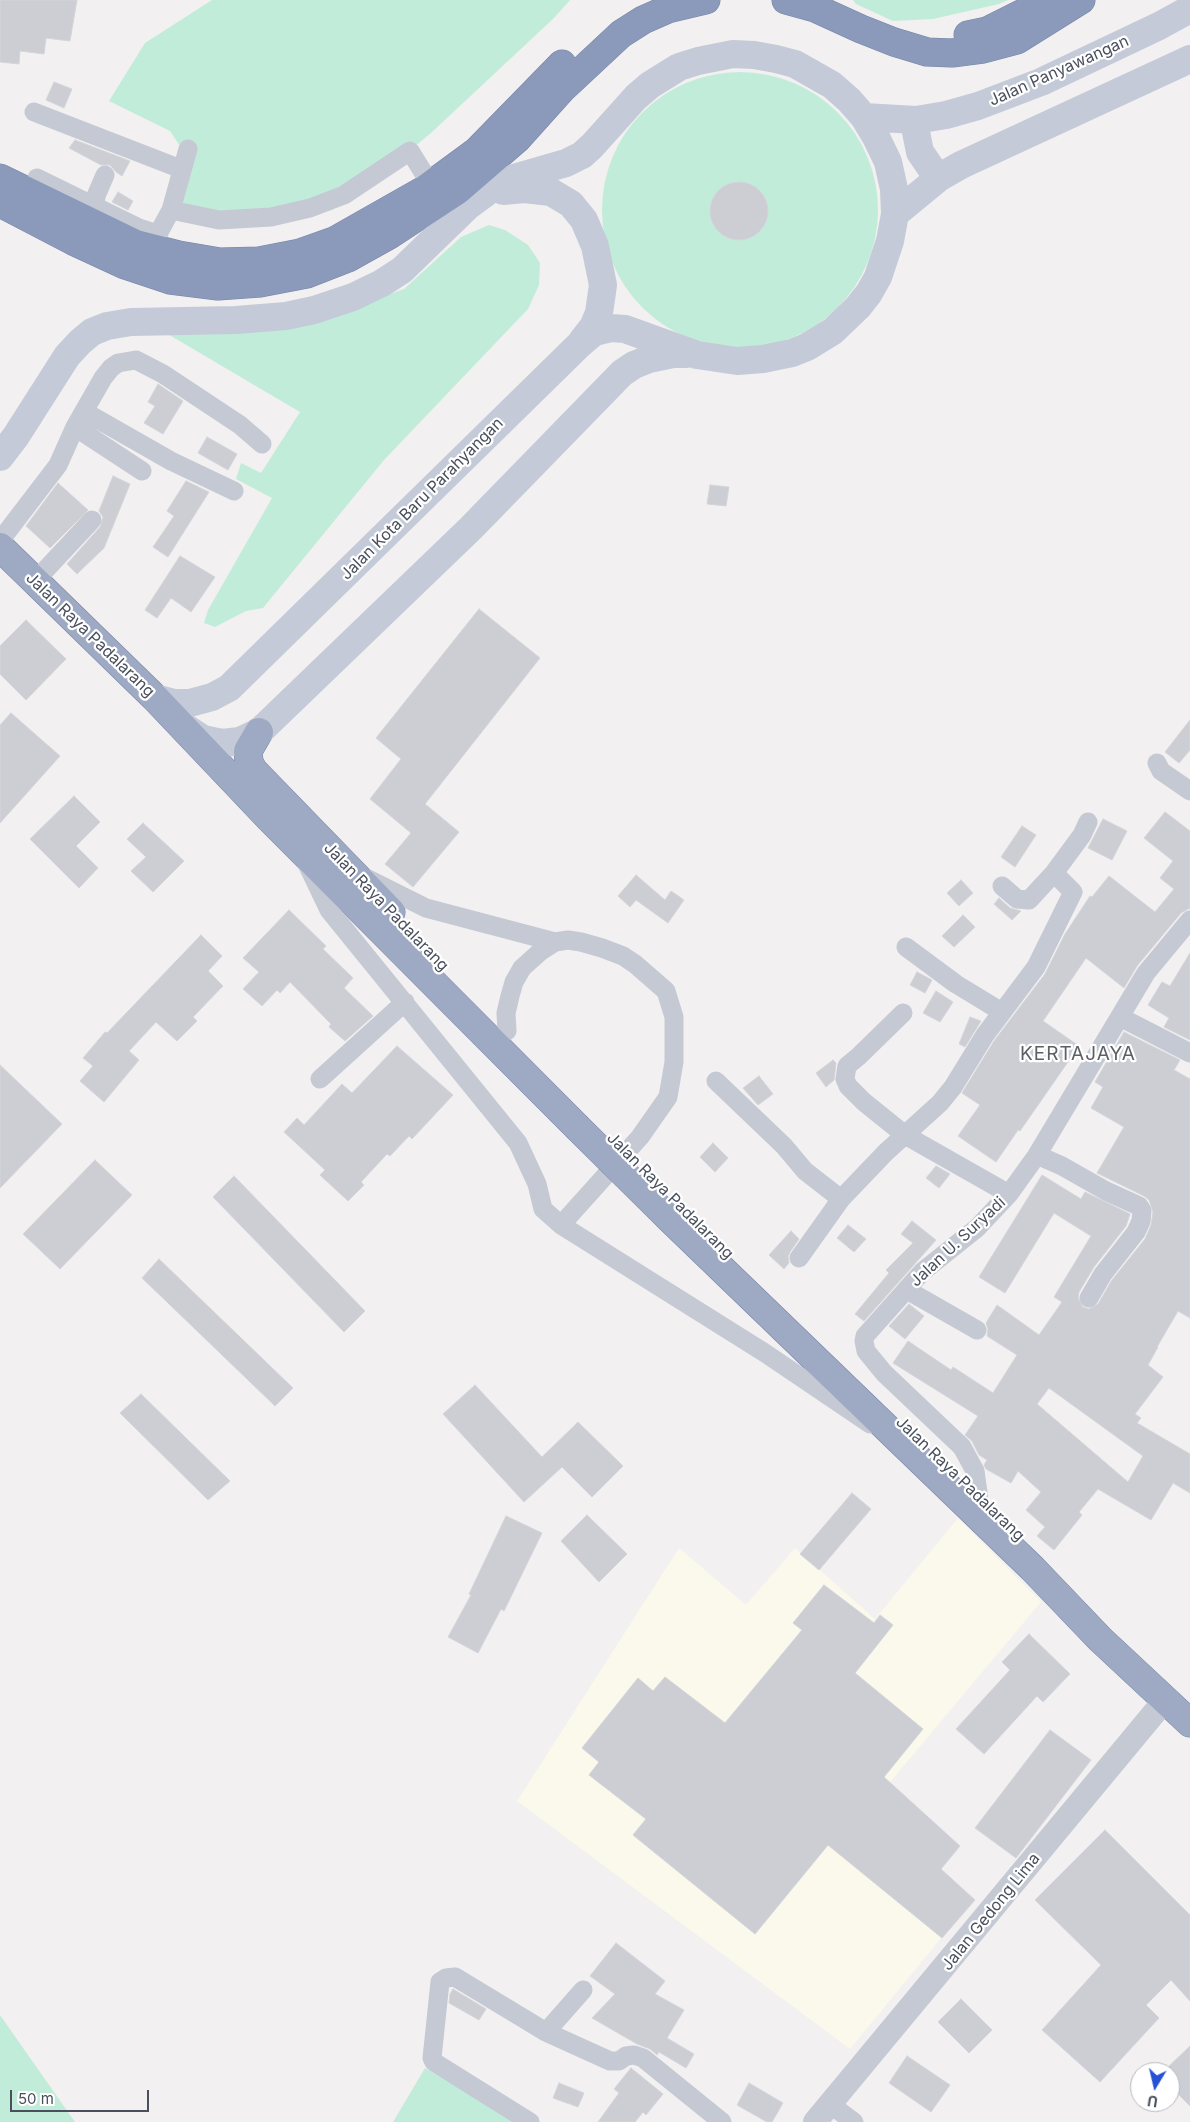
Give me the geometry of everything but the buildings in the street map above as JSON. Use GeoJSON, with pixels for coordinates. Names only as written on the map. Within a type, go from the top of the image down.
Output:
{"type":"FeatureCollection","features":[{"type":"Feature","properties":{"kind":"highway"},"geometry":{"type":"LineString","coordinates":[[0,178],[136,244],[179,256],[220,262],[259,261],[300,253],[334,241],[431,185],[476,151],[601,27],[629,9],[649,0]]}},
{"type":"Feature","properties":{"kind":"highway"},"geometry":{"type":"LineString","coordinates":[[0,204],[116,261],[170,280],[218,286],[260,283],[307,274],[348,258],[391,234],[458,190],[517,139],[561,90],[621,34],[643,20],[668,9],[706,0]]}},
{"type":"Feature","properties":{"kind":"highway"},"geometry":{"type":"LineString","coordinates":[[786,0],[815,8],[894,42],[927,52],[952,53],[983,49],[1017,40],[1081,0]]}},
{"type":"Feature","properties":{"kind":"highway"},"geometry":{"type":"LineString","coordinates":[[837,0],[871,19],[918,35],[938,38],[965,36],[987,31],[1049,0]]}},
{"type":"Feature","properties":{"kind":"highway","name":"Jalan Raya Padalarang"},"geometry":{"type":"LineString","coordinates":[[0,547],[180,723],[269,818],[583,1121],[900,1442],[1032,1569],[1100,1639],[1178,1701]]}},
{"type":"Feature","properties":{"kind":"highway","name":"Jalan Raya Padalarang"},"geometry":{"type":"LineString","coordinates":[[259,732],[248,751],[251,766],[507,1031],[583,1121]]}},
{"type":"Feature","properties":{"kind":"highway","name":"Jalan Raya Padalarang"},"geometry":{"type":"LineString","coordinates":[[672,1210],[1157,1668],[1190,1723]]}},
{"type":"Feature","properties":{"kind":"main road","name":"Jalan Panyawangan"},"geometry":{"type":"LineString","coordinates":[[864,116],[916,120],[946,115],[978,106],[1041,82],[1159,26],[1190,9]]}},
{"type":"Feature","properties":{"kind":"main road","name":"Jalan Kota Baru Parahyangan"},"geometry":{"type":"LineString","coordinates":[[259,732],[471,528],[622,373],[649,358],[673,354],[697,355],[737,361],[763,359],[807,347],[826,335],[858,307],[878,277],[890,242],[895,214],[894,189],[888,162],[864,116],[832,85],[795,64],[754,55],[733,54],[698,61],[663,76],[636,97],[592,146],[577,158],[498,185],[479,198],[452,222]]}},
{"type":"Feature","properties":{"kind":"main road"},"geometry":{"type":"LineString","coordinates":[[895,214],[940,177],[961,165],[1190,59]]}},
{"type":"Feature","properties":{"kind":"main road"},"geometry":{"type":"LineString","coordinates":[[916,120],[920,152],[929,166],[940,177]]}},
{"type":"Feature","properties":{"kind":"main road"},"geometry":{"type":"LineString","coordinates":[[0,457],[73,349],[85,337],[100,328],[114,324],[144,321],[270,318],[314,310],[353,297],[392,277],[413,260],[452,222],[480,201],[514,189],[534,189],[551,192],[571,204],[580,214],[590,232],[595,246],[603,285],[598,314],[593,327],[580,344]]}},
{"type":"Feature","properties":{"kind":"main road","name":"Jalan Kota Baru Parahyangan"},"geometry":{"type":"LineString","coordinates":[[155,698],[174,703],[198,702],[219,695],[234,684],[594,332],[615,328],[630,330],[697,355]]}},
{"type":"Feature","properties":{"kind":"main road"},"geometry":{"type":"LineString","coordinates":[[0,470],[39,400]]}},
{"type":"Feature","properties":{"kind":"main road","name":"Jalan Raya Padalarang"},"geometry":{"type":"LineString","coordinates":[[180,723],[196,736],[215,742],[234,743],[259,732]]}},
{"type":"Feature","properties":{"kind":"street"},"geometry":{"type":"LineString","coordinates":[[34,112],[181,169]]}},
{"type":"Feature","properties":{"kind":"street"},"geometry":{"type":"LineString","coordinates":[[37,178],[139,228],[158,234],[171,210],[188,149]]}},
{"type":"Feature","properties":{"kind":"street"},"geometry":{"type":"LineString","coordinates":[[171,210],[219,220],[271,217],[295,212],[344,195],[410,151],[431,185]]}},
{"type":"Feature","properties":{"kind":"street"},"geometry":{"type":"LineString","coordinates":[[95,206],[96,196],[105,175]]}},
{"type":"Feature","properties":{"kind":"street"},"geometry":{"type":"LineString","coordinates":[[0,541],[58,465],[80,420],[111,368],[118,363],[136,360],[163,374],[240,425],[262,444]]}},
{"type":"Feature","properties":{"kind":"street"},"geometry":{"type":"LineString","coordinates":[[80,420],[142,471]]}},
{"type":"Feature","properties":{"kind":"street"},"geometry":{"type":"LineString","coordinates":[[80,420],[234,491]]}},
{"type":"Feature","properties":{"kind":"street"},"geometry":{"type":"LineString","coordinates":[[35,581],[92,520]]}},
{"type":"Feature","properties":{"kind":"street"},"geometry":{"type":"LineString","coordinates":[[1157,763],[1161,770],[1190,791]]}},
{"type":"Feature","properties":{"kind":"street"},"geometry":{"type":"LineString","coordinates":[[1002,886],[1017,899],[1021,901],[1029,900],[1054,873],[1082,835],[1088,822]]}},
{"type":"Feature","properties":{"kind":"street"},"geometry":{"type":"LineString","coordinates":[[298,845],[329,910],[518,1142],[537,1184],[543,1209],[561,1225],[757,1348],[843,1407],[900,1442]]}},
{"type":"Feature","properties":{"kind":"street"},"geometry":{"type":"LineString","coordinates":[[351,871],[426,908],[555,942],[568,940],[581,942],[623,956],[666,991],[676,1030],[674,1062],[668,1097],[640,1136],[561,1225]]}},
{"type":"Feature","properties":{"kind":"street"},"geometry":{"type":"LineString","coordinates":[[799,1258],[841,1199],[904,1135],[940,1103],[1002,1012],[1025,984],[1036,967],[1073,894],[1072,889],[1054,873]]}},
{"type":"Feature","properties":{"kind":"street","name":"Jalan U. Suryadi"},"geometry":{"type":"LineString","coordinates":[[979,1500],[975,1471],[962,1447],[884,1373],[866,1351],[864,1341],[868,1332],[922,1272],[977,1228],[1009,1194],[1037,1155],[1146,973],[1190,920]]}},
{"type":"Feature","properties":{"kind":"street"},"geometry":{"type":"LineString","coordinates":[[507,1031],[506,1013],[514,982],[528,960],[555,942]]}},
{"type":"Feature","properties":{"kind":"street"},"geometry":{"type":"LineString","coordinates":[[906,947],[956,984],[1002,1012]]}},
{"type":"Feature","properties":{"kind":"street"},"geometry":{"type":"LineString","coordinates":[[320,1079],[405,1002]]}},
{"type":"Feature","properties":{"kind":"street"},"geometry":{"type":"LineString","coordinates":[[903,1013],[847,1066],[845,1079],[854,1092],[904,1135],[1009,1194]]}},
{"type":"Feature","properties":{"kind":"street"},"geometry":{"type":"LineString","coordinates":[[1120,1017],[1190,1054]]}},
{"type":"Feature","properties":{"kind":"street"},"geometry":{"type":"LineString","coordinates":[[716,1081],[784,1146],[805,1171],[841,1199]]}},
{"type":"Feature","properties":{"kind":"street"},"geometry":{"type":"LineString","coordinates":[[1037,1155],[1139,1206],[1142,1211],[1141,1221],[1136,1232],[1118,1253],[1089,1298]]}},
{"type":"Feature","properties":{"kind":"street"},"geometry":{"type":"LineString","coordinates":[[907,1290],[977,1330]]}},
{"type":"Feature","properties":{"kind":"street","name":"Jalan Gedong Lima"},"geometry":{"type":"LineString","coordinates":[[815,2122],[1178,1701]]}},
{"type":"Feature","properties":{"kind":"street"},"geometry":{"type":"LineString","coordinates":[[530,2122],[434,2062],[432,2058],[440,1982],[446,1978],[455,1977],[546,2032],[610,2061],[619,2061],[626,2056],[634,2055],[643,2058],[722,2122]]}},
{"type":"Feature","properties":{"kind":"street"},"geometry":{"type":"LineString","coordinates":[[546,2032],[583,1990]]}},
{"type":"Feature","properties":{"kind":"street"},"geometry":{"type":"LineString","coordinates":[[830,2104],[854,2122]]}},
{"type":"Feature","properties":{"kind":"shaded area"},"geometry":{"type":"Polygon","coordinates":[[[958,1518],[1041,1602],[834,1849],[942,1937],[850,2049],[517,1801],[679,1548],[746,1605],[795,1548],[875,1619],[958,1518]]]}},
{"type":"Feature","properties":{"kind":"green space"},"geometry":{"type":"Polygon","coordinates":[[[212,0],[570,0],[554,18],[432,132],[362,191],[332,210],[272,226],[183,221],[180,146],[170,131],[109,101],[145,43],[212,0]]]}},
{"type":"Feature","properties":{"kind":"green space"},"geometry":{"type":"Polygon","coordinates":[[[853,0],[1008,0],[999,4],[933,19],[893,21],[856,4],[853,0]]]}},
{"type":"Feature","properties":{"kind":"green space"},"geometry":{"type":"Polygon","coordinates":[[[740,72],[767,75],[793,83],[816,96],[837,113],[854,134],[867,157],[875,183],[878,210],[875,237],[867,263],[854,286],[837,307],[816,324],[793,337],[767,345],[740,348],[713,345],[687,337],[664,324],[643,307],[626,286],[613,263],[605,237],[602,210],[605,183],[613,157],[626,134],[643,113],[664,96],[687,83],[713,75],[740,72]]]}},
{"type":"Feature","properties":{"kind":"green space"},"geometry":{"type":"Polygon","coordinates":[[[489,225],[505,230],[528,245],[540,263],[539,285],[528,309],[384,460],[263,608],[246,611],[215,627],[204,623],[208,610],[272,498],[236,479],[241,463],[261,473],[300,412],[166,333],[339,313],[404,289],[461,237],[489,225]]]}},
{"type":"Feature","properties":{"kind":"green space"},"geometry":{"type":"Polygon","coordinates":[[[0,2015],[75,2122],[0,2122],[0,2015]]]}},
{"type":"Feature","properties":{"kind":"green space"},"geometry":{"type":"Polygon","coordinates":[[[425,2068],[517,2122],[393,2122],[425,2068]]]}},
{"type":"Feature","properties":{"kind":"district","name":"KERTAJAYA"},"geometry":{"type":"Point","coordinates":[1078,1054]}}]}
